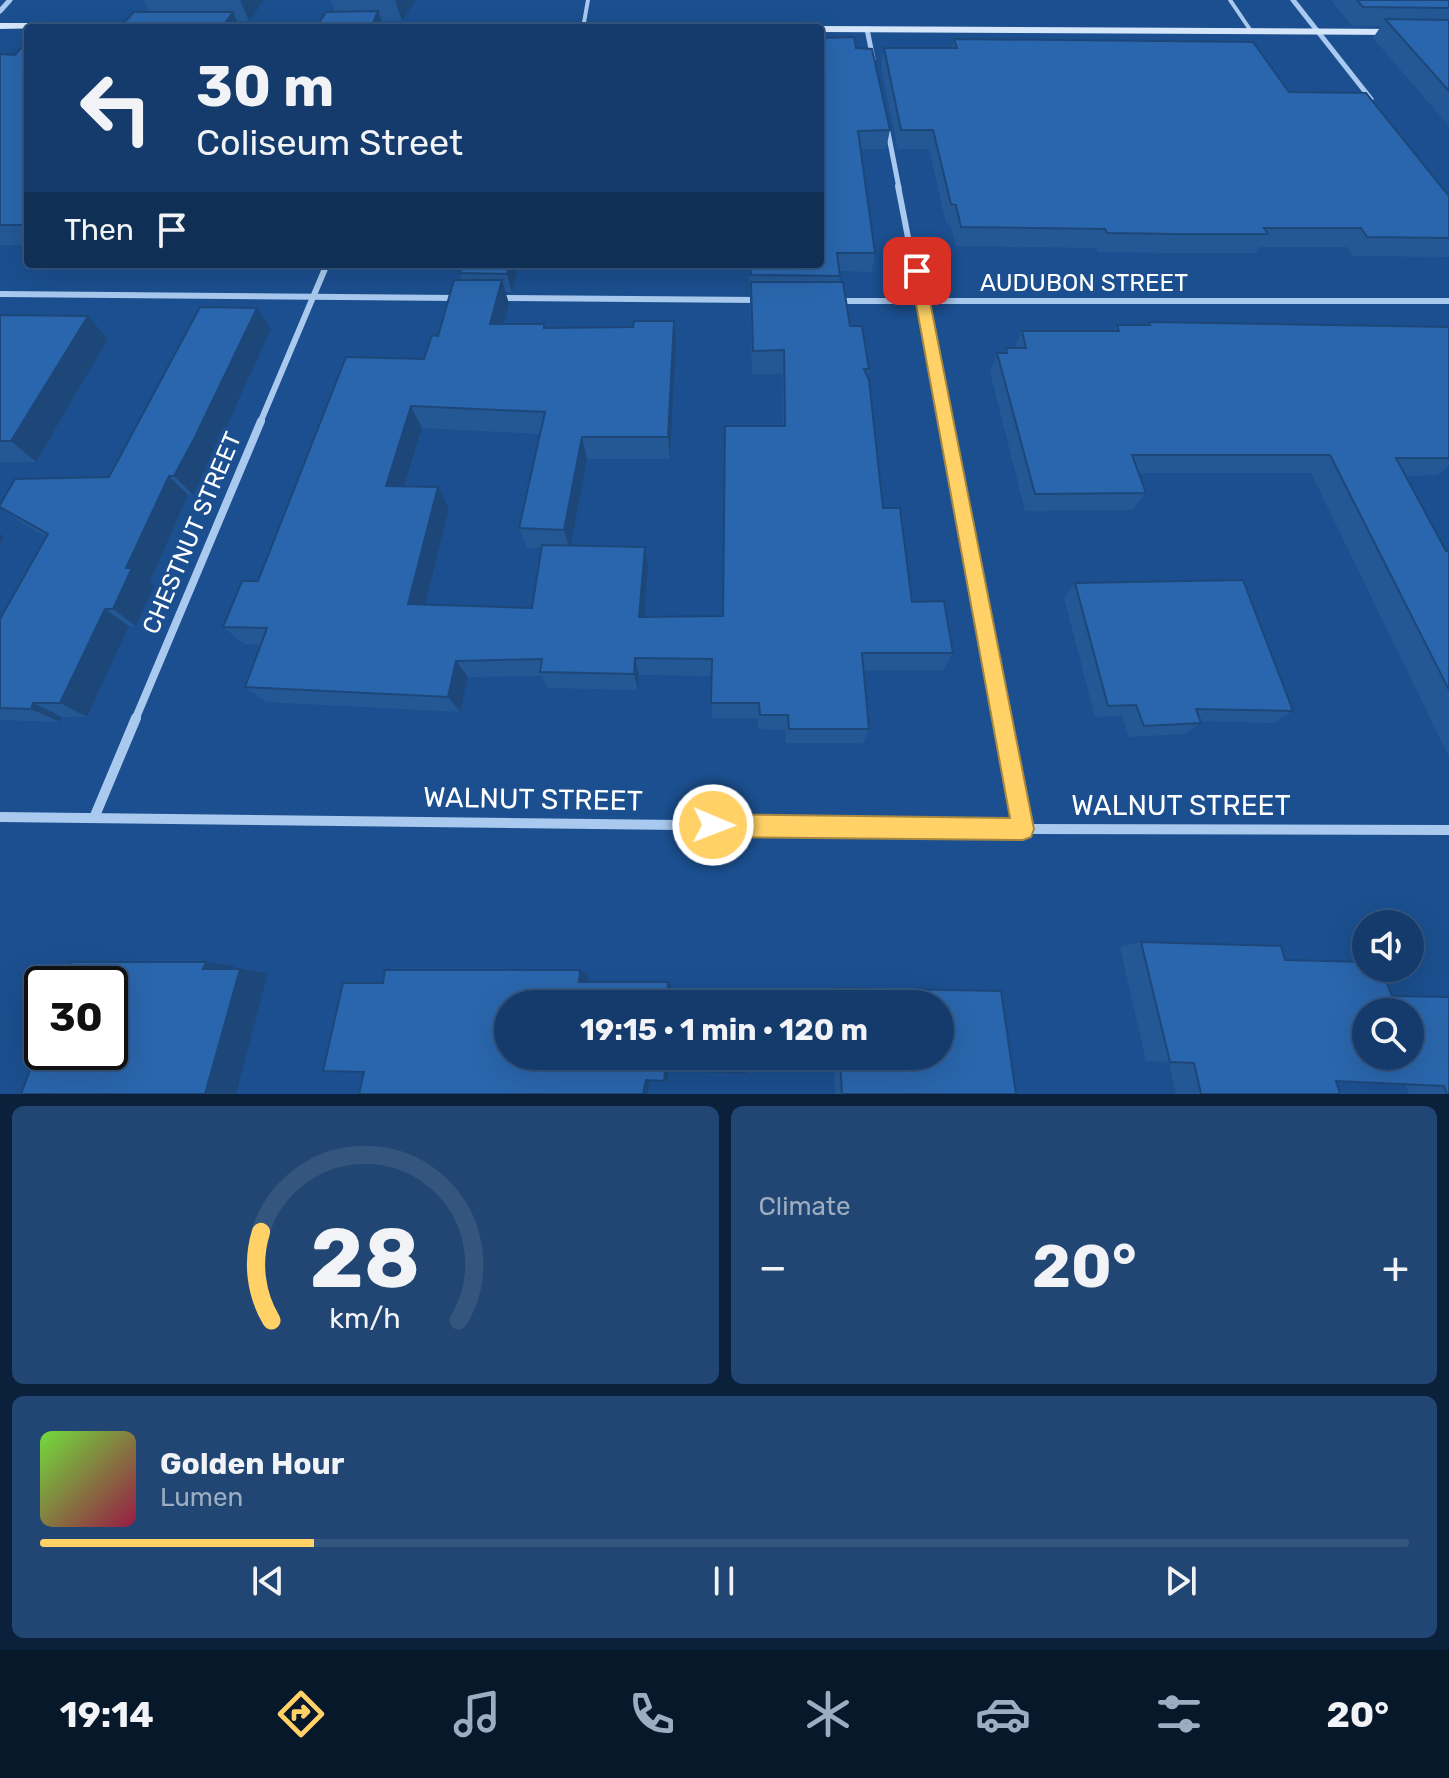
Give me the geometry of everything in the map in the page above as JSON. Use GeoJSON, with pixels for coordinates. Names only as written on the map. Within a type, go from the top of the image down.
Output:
{"type":"FeatureCollection","features":[{"type":"Feature","properties":{"kind":"street"},"geometry":{"type":"LineString","coordinates":[[0,11],[10,0]]}},
{"type":"Feature","properties":{"kind":"street"},"geometry":{"type":"LineString","coordinates":[[1293,0],[1374,102]]}},
{"type":"Feature","properties":{"kind":"street"},"geometry":{"type":"LineString","coordinates":[[0,26],[24,26]]}},
{"type":"Feature","properties":{"kind":"street"},"geometry":{"type":"LineString","coordinates":[[824,29],[1405,32]]}},
{"type":"Feature","properties":{"kind":"street"},"geometry":{"type":"LineString","coordinates":[[867,29],[876,75]]}},
{"type":"Feature","properties":{"kind":"street"},"geometry":{"type":"LineString","coordinates":[[886,120],[1023,829]]}},
{"type":"Feature","properties":{"kind":"street","name":"CHESTNUT STREET"},"geometry":{"type":"LineString","coordinates":[[94,818],[325,268]]}},
{"type":"Feature","properties":{"kind":"street"},"geometry":{"type":"LineString","coordinates":[[0,294],[470,298]]}},
{"type":"Feature","properties":{"kind":"street"},"geometry":{"type":"LineString","coordinates":[[485,298],[767,300]]}},
{"type":"Feature","properties":{"kind":"street","name":"AUDUBON STREET"},"geometry":{"type":"LineString","coordinates":[[829,301],[1449,301]]}},
{"type":"Feature","properties":{"kind":"street","name":"WALNUT STREET"},"geometry":{"type":"LineString","coordinates":[[0,817],[1023,829],[1449,830]]}},
{"type":"Feature","properties":{"kind":"lane"},"geometry":{"type":"LineString","coordinates":[[583,24],[588,0]]}},
{"type":"Feature","properties":{"kind":"lane"},"geometry":{"type":"LineString","coordinates":[[1230,0],[1251,31]]}},
{"type":"Feature","properties":{"kind":"building"},"geometry":{"type":"Polygon","coordinates":[[[1357,0],[1449,0],[1449,8],[1363,7],[1357,0]]]}},
{"type":"Feature","properties":{"kind":"building"},"geometry":{"type":"Polygon","coordinates":[[[378,11],[373,24],[318,24],[326,12],[378,11]]]}},
{"type":"Feature","properties":{"kind":"building"},"geometry":{"type":"Polygon","coordinates":[[[134,12],[233,12],[224,24],[123,24],[134,12]]]}},
{"type":"Feature","properties":{"kind":"building"},"geometry":{"type":"Polygon","coordinates":[[[1385,19],[1449,20],[1449,91],[1385,19]]]}},
{"type":"Feature","properties":{"kind":"building"},"geometry":{"type":"Polygon","coordinates":[[[854,37],[856,48],[872,49],[890,130],[858,131],[875,253],[837,253],[840,276],[751,275],[750,268],[824,268],[824,38],[854,37]]]}},
{"type":"Feature","properties":{"kind":"building"},"geometry":{"type":"Polygon","coordinates":[[[954,39],[1253,42],[1289,92],[1366,93],[1449,196],[1449,238],[1367,237],[1361,228],[1264,228],[1268,234],[1174,234],[1107,233],[1105,229],[961,227],[956,205],[951,204],[933,130],[901,130],[884,48],[957,48],[954,39]]]}},
{"type":"Feature","properties":{"kind":"building"},"geometry":{"type":"Polygon","coordinates":[[[24,48],[24,225],[0,225],[0,54],[15,55],[24,48]]]}},
{"type":"Feature","properties":{"kind":"building"},"geometry":{"type":"Polygon","coordinates":[[[462,268],[508,268],[507,274],[460,273],[462,268]]]}},
{"type":"Feature","properties":{"kind":"building"},"geometry":{"type":"Polygon","coordinates":[[[454,280],[502,280],[490,324],[544,324],[544,328],[633,327],[634,321],[674,321],[668,437],[582,437],[564,530],[519,528],[545,412],[411,406],[386,486],[438,487],[408,604],[532,608],[542,545],[645,547],[639,617],[723,616],[725,426],[785,426],[784,350],[753,351],[751,282],[843,282],[850,326],[862,326],[869,369],[864,369],[869,380],[883,508],[900,508],[912,602],[944,601],[953,653],[862,653],[869,729],[789,729],[788,715],[760,715],[759,703],[711,703],[712,659],[635,658],[634,674],[540,672],[542,659],[456,661],[448,697],[245,687],[267,628],[223,627],[242,581],[258,581],[346,357],[424,359],[432,335],[438,336],[454,280]]]}},
{"type":"Feature","properties":{"kind":"building"},"geometry":{"type":"Polygon","coordinates":[[[200,307],[257,308],[194,439],[174,476],[169,476],[126,568],[132,568],[113,609],[105,609],[60,703],[33,703],[31,709],[0,708],[0,619],[48,534],[0,505],[15,479],[109,477],[200,307]]]}},
{"type":"Feature","properties":{"kind":"building"},"geometry":{"type":"Polygon","coordinates":[[[0,315],[88,316],[11,441],[0,441],[0,315]]]}},
{"type":"Feature","properties":{"kind":"building"},"geometry":{"type":"Polygon","coordinates":[[[1149,322],[1449,327],[1449,458],[1396,458],[1446,551],[1449,551],[1449,690],[1330,455],[1132,455],[1146,493],[1035,494],[997,353],[1007,353],[1006,348],[1026,348],[1022,331],[1119,331],[1117,325],[1150,325],[1149,322]]]}},
{"type":"Feature","properties":{"kind":"building"},"geometry":{"type":"Polygon","coordinates":[[[1243,580],[1293,711],[1196,709],[1201,723],[1144,726],[1136,705],[1108,706],[1075,583],[1243,580]]]}},
{"type":"Feature","properties":{"kind":"building"},"geometry":{"type":"Polygon","coordinates":[[[1141,942],[1281,946],[1285,960],[1352,962],[1352,982],[1386,982],[1392,996],[1449,997],[1449,1094],[1444,1086],[1336,1081],[1340,1094],[1201,1094],[1194,1063],[1170,1062],[1141,942]]]}},
{"type":"Feature","properties":{"kind":"building"},"geometry":{"type":"Polygon","coordinates":[[[72,962],[206,962],[203,969],[240,969],[205,1094],[21,1094],[30,1070],[128,1070],[128,966],[70,966],[72,962]]]}},
{"type":"Feature","properties":{"kind":"building"},"geometry":{"type":"Polygon","coordinates":[[[385,970],[580,970],[579,982],[668,982],[668,990],[494,990],[494,1070],[665,1070],[664,1081],[646,1080],[643,1094],[359,1094],[364,1072],[323,1071],[343,983],[383,983],[385,970]]]}},
{"type":"Feature","properties":{"kind":"building"},"geometry":{"type":"Polygon","coordinates":[[[836,988],[946,990],[836,990],[836,988]]]}},
{"type":"Feature","properties":{"kind":"building"},"geometry":{"type":"Polygon","coordinates":[[[954,990],[1001,991],[1016,1094],[842,1094],[841,1070],[954,1070],[954,990]]]}},
{"type":"Feature","properties":{"kind":"building"},"geometry":{"type":"Polygon","coordinates":[[[665,1070],[745,1070],[745,1073],[665,1070]]]}},
{"type":"Feature","properties":{"kind":"route"},"geometry":{"type":"LineString","coordinates":[[713,825],[1023,829],[917,271]]}}]}
